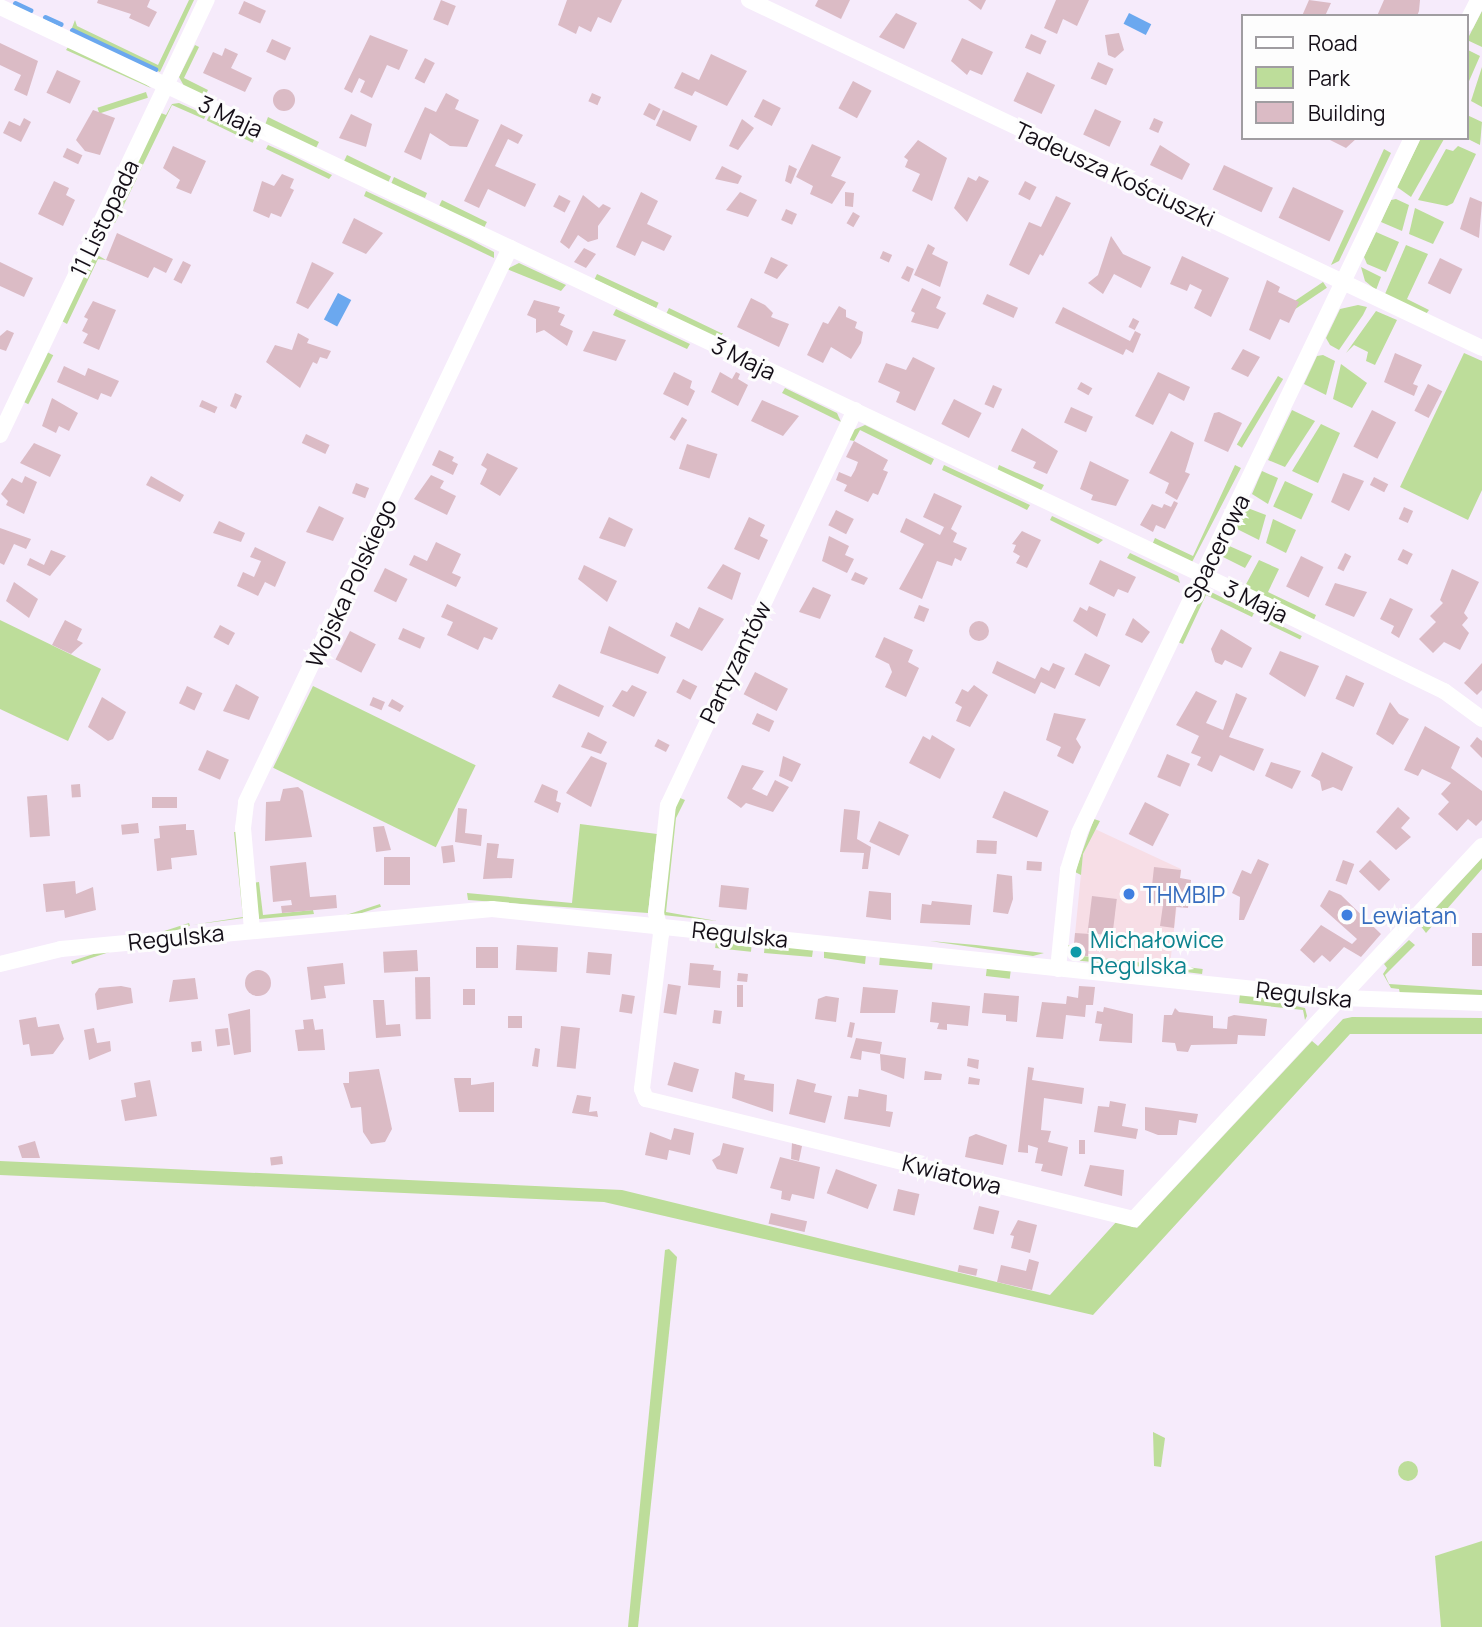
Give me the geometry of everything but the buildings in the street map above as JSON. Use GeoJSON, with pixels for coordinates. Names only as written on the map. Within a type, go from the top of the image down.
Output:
{"type":"FeatureCollection","features":[{"type":"Feature","properties":{"kind":"street","name":"11 Listopada"},"geometry":{"type":"LineString","coordinates":[[0,435],[207,0]]}},
{"type":"Feature","properties":{"kind":"street","name":"Tadeusza Kościuszki"},"geometry":{"type":"LineString","coordinates":[[749,0],[1482,348]]}},
{"type":"Feature","properties":{"kind":"street"},"geometry":{"type":"LineString","coordinates":[[1468,20],[1478,0]]}},
{"type":"Feature","properties":{"kind":"street","name":"3 Maja"},"geometry":{"type":"LineString","coordinates":[[0,7],[1203,575],[1444,691],[1482,719]]}},
{"type":"Feature","properties":{"kind":"street","name":"Spacerowa"},"geometry":{"type":"LineString","coordinates":[[1058,969],[1068,870],[1076,841],[1411,140]]}},
{"type":"Feature","properties":{"kind":"street","name":"Wojska Polskiego"},"geometry":{"type":"LineString","coordinates":[[253,929],[243,828],[246,802],[510,248]]}},
{"type":"Feature","properties":{"kind":"street","name":"Partyzantów"},"geometry":{"type":"LineString","coordinates":[[659,925],[656,913],[670,799],[855,410]]}},
{"type":"Feature","properties":{"kind":"street","name":"Kwiatowa"},"geometry":{"type":"LineString","coordinates":[[659,925],[642,1089],[648,1100],[1129,1219],[1149,1206],[1482,846]]}},
{"type":"Feature","properties":{"kind":"street","name":"Regulska"},"geometry":{"type":"LineString","coordinates":[[0,964],[61,949],[253,929],[492,909],[1342,998],[1482,1003]]}},
{"type":"Feature","properties":{"kind":"street"},"geometry":{"type":"LineString","coordinates":[[1368,970],[1373,992],[1384,1001]]}},
{"type":"Feature","properties":{"kind":"shaded area","name":"THMBIP"},"geometry":{"type":"Polygon","coordinates":[[[1095,829],[1181,869],[1170,965],[1081,956],[1081,945],[1074,944],[1083,854],[1095,829]]]}},
{"type":"Feature","properties":{"kind":"green space"},"geometry":{"type":"Polygon","coordinates":[[[189,0],[194,0],[160,72],[70,33],[75,20],[77,26],[158,65],[189,0]]]}},
{"type":"Feature","properties":{"kind":"green space"},"geometry":{"type":"Polygon","coordinates":[[[1482,11],[1482,47],[1468,38],[1482,11]]]}},
{"type":"Feature","properties":{"kind":"green space"},"geometry":{"type":"Polygon","coordinates":[[[195,45],[199,47],[184,78],[208,90],[205,96],[184,86],[179,77],[195,45]]]}},
{"type":"Feature","properties":{"kind":"green space"},"geometry":{"type":"Polygon","coordinates":[[[68,47],[143,82],[151,88],[66,50],[68,47]]]}},
{"type":"Feature","properties":{"kind":"green space"},"geometry":{"type":"Polygon","coordinates":[[[1468,50],[1480,56],[1468,83],[1468,50]]]}},
{"type":"Feature","properties":{"kind":"green space"},"geometry":{"type":"Polygon","coordinates":[[[1482,67],[1482,107],[1471,101],[1482,67]]]}},
{"type":"Feature","properties":{"kind":"green space"},"geometry":{"type":"Polygon","coordinates":[[[146,92],[148,98],[99,113],[97,108],[146,92]]]}},
{"type":"Feature","properties":{"kind":"green space"},"geometry":{"type":"Polygon","coordinates":[[[179,103],[206,115],[204,119],[172,105],[138,175],[133,171],[161,113],[166,115],[172,104],[179,103]]]}},
{"type":"Feature","properties":{"kind":"green space"},"geometry":{"type":"Polygon","coordinates":[[[1468,115],[1482,122],[1480,145],[1468,139],[1468,115]]]}},
{"type":"Feature","properties":{"kind":"green space"},"geometry":{"type":"Polygon","coordinates":[[[209,116],[255,138],[253,143],[207,120],[209,116]]]}},
{"type":"Feature","properties":{"kind":"green space"},"geometry":{"type":"Polygon","coordinates":[[[268,117],[319,142],[316,148],[265,125],[268,117]]]}},
{"type":"Feature","properties":{"kind":"green space"},"geometry":{"type":"Polygon","coordinates":[[[1420,140],[1443,140],[1411,197],[1397,187],[1420,140]]]}},
{"type":"Feature","properties":{"kind":"green space"},"geometry":{"type":"Polygon","coordinates":[[[268,145],[332,175],[329,179],[266,149],[268,145]]]}},
{"type":"Feature","properties":{"kind":"green space"},"geometry":{"type":"Polygon","coordinates":[[[1458,146],[1476,154],[1453,203],[1447,206],[1418,200],[1446,149],[1453,151],[1458,146]]]}},
{"type":"Feature","properties":{"kind":"green space"},"geometry":{"type":"Polygon","coordinates":[[[1384,149],[1391,153],[1339,261],[1331,265],[1384,149]]]}},
{"type":"Feature","properties":{"kind":"green space"},"geometry":{"type":"Polygon","coordinates":[[[347,155],[391,176],[388,184],[343,162],[347,155]]]}},
{"type":"Feature","properties":{"kind":"green space"},"geometry":{"type":"Polygon","coordinates":[[[132,174],[137,178],[115,223],[110,221],[132,174]]]}},
{"type":"Feature","properties":{"kind":"green space"},"geometry":{"type":"Polygon","coordinates":[[[394,177],[427,193],[425,198],[391,184],[394,177]]]}},
{"type":"Feature","properties":{"kind":"green space"},"geometry":{"type":"Polygon","coordinates":[[[366,191],[494,252],[494,258],[364,196],[366,191]]]}},
{"type":"Feature","properties":{"kind":"green space"},"geometry":{"type":"Polygon","coordinates":[[[1396,199],[1409,205],[1402,231],[1381,222],[1391,200],[1396,199]]]}},
{"type":"Feature","properties":{"kind":"green space"},"geometry":{"type":"Polygon","coordinates":[[[442,200],[487,222],[484,228],[439,206],[442,200]]]}},
{"type":"Feature","properties":{"kind":"green space"},"geometry":{"type":"Polygon","coordinates":[[[1415,208],[1444,222],[1433,244],[1409,234],[1415,208]]]}},
{"type":"Feature","properties":{"kind":"green space"},"geometry":{"type":"Polygon","coordinates":[[[1376,232],[1399,242],[1386,272],[1367,264],[1364,257],[1376,232]]]}},
{"type":"Feature","properties":{"kind":"green space"},"geometry":{"type":"Polygon","coordinates":[[[1406,245],[1428,254],[1407,299],[1429,310],[1426,314],[1385,294],[1406,245]]]}},
{"type":"Feature","properties":{"kind":"green space"},"geometry":{"type":"Polygon","coordinates":[[[94,253],[106,260],[98,259],[67,324],[62,321],[94,253]]]}},
{"type":"Feature","properties":{"kind":"green space"},"geometry":{"type":"Polygon","coordinates":[[[519,263],[566,285],[561,291],[507,269],[519,263]]]}},
{"type":"Feature","properties":{"kind":"green space"},"geometry":{"type":"Polygon","coordinates":[[[1361,267],[1381,277],[1376,290],[1365,281],[1361,267]]]}},
{"type":"Feature","properties":{"kind":"green space"},"geometry":{"type":"Polygon","coordinates":[[[597,274],[659,303],[656,308],[594,279],[597,274]]]}},
{"type":"Feature","properties":{"kind":"green space"},"geometry":{"type":"Polygon","coordinates":[[[1323,282],[1327,288],[1295,310],[1291,304],[1323,282]]]}},
{"type":"Feature","properties":{"kind":"green space"},"geometry":{"type":"Polygon","coordinates":[[[1358,305],[1367,307],[1339,350],[1330,345],[1326,338],[1340,309],[1358,305]]]}},
{"type":"Feature","properties":{"kind":"green space"},"geometry":{"type":"Polygon","coordinates":[[[669,308],[723,333],[719,339],[666,314],[669,308]]]}},
{"type":"Feature","properties":{"kind":"green space"},"geometry":{"type":"Polygon","coordinates":[[[616,309],[690,344],[687,349],[613,315],[616,309]]]}},
{"type":"Feature","properties":{"kind":"green space"},"geometry":{"type":"Polygon","coordinates":[[[1376,311],[1397,320],[1375,365],[1366,361],[1368,352],[1354,345],[1346,353],[1376,311]]]}},
{"type":"Feature","properties":{"kind":"green space"},"geometry":{"type":"Polygon","coordinates":[[[47,352],[53,355],[28,404],[22,401],[47,352]]]}},
{"type":"Feature","properties":{"kind":"green space"},"geometry":{"type":"Polygon","coordinates":[[[1464,353],[1482,361],[1482,490],[1468,520],[1400,487],[1464,353]]]}},
{"type":"Feature","properties":{"kind":"green space"},"geometry":{"type":"Polygon","coordinates":[[[1323,355],[1335,361],[1326,395],[1304,384],[1317,356],[1323,355]]]}},
{"type":"Feature","properties":{"kind":"green space"},"geometry":{"type":"Polygon","coordinates":[[[1341,364],[1367,383],[1352,408],[1333,399],[1341,364]]]}},
{"type":"Feature","properties":{"kind":"green space"},"geometry":{"type":"Polygon","coordinates":[[[1278,376],[1283,379],[1242,448],[1237,445],[1278,376]]]}},
{"type":"Feature","properties":{"kind":"green space"},"geometry":{"type":"Polygon","coordinates":[[[785,388],[837,413],[841,422],[782,393],[785,388]]]}},
{"type":"Feature","properties":{"kind":"green space"},"geometry":{"type":"Polygon","coordinates":[[[1292,410],[1315,421],[1285,467],[1268,460],[1292,410]]]}},
{"type":"Feature","properties":{"kind":"green space"},"geometry":{"type":"Polygon","coordinates":[[[1321,424],[1340,433],[1318,483],[1292,471],[1321,424]]]}},
{"type":"Feature","properties":{"kind":"green space"},"geometry":{"type":"Polygon","coordinates":[[[865,425],[934,459],[931,465],[860,430],[854,441],[849,440],[851,431],[865,425]]]}},
{"type":"Feature","properties":{"kind":"green space"},"geometry":{"type":"Polygon","coordinates":[[[944,465],[1030,505],[1027,510],[942,470],[944,465]]]}},
{"type":"Feature","properties":{"kind":"green space"},"geometry":{"type":"Polygon","coordinates":[[[999,465],[1044,485],[1040,492],[997,471],[999,465]]]}},
{"type":"Feature","properties":{"kind":"green space"},"geometry":{"type":"Polygon","coordinates":[[[1235,465],[1241,468],[1191,564],[1152,545],[1155,538],[1193,556],[1235,465]]]}},
{"type":"Feature","properties":{"kind":"green space"},"geometry":{"type":"Polygon","coordinates":[[[1262,471],[1278,478],[1268,504],[1252,494],[1262,471]]]}},
{"type":"Feature","properties":{"kind":"green space"},"geometry":{"type":"Polygon","coordinates":[[[1285,481],[1313,494],[1301,519],[1273,506],[1285,481]]]}},
{"type":"Feature","properties":{"kind":"green space"},"geometry":{"type":"Polygon","coordinates":[[[1245,507],[1266,515],[1259,540],[1235,528],[1245,507]]]}},
{"type":"Feature","properties":{"kind":"green space"},"geometry":{"type":"Polygon","coordinates":[[[1052,516],[1103,540],[1098,544],[1050,520],[1052,516]]]}},
{"type":"Feature","properties":{"kind":"green space"},"geometry":{"type":"Polygon","coordinates":[[[1273,519],[1296,530],[1286,553],[1266,543],[1273,519]]]}},
{"type":"Feature","properties":{"kind":"green space"},"geometry":{"type":"Polygon","coordinates":[[[1227,545],[1252,556],[1245,568],[1223,557],[1227,545]]]}},
{"type":"Feature","properties":{"kind":"green space"},"geometry":{"type":"Polygon","coordinates":[[[1130,553],[1178,576],[1180,583],[1127,558],[1130,553]]]}},
{"type":"Feature","properties":{"kind":"green space"},"geometry":{"type":"Polygon","coordinates":[[[1259,560],[1279,569],[1268,592],[1316,615],[1313,622],[1244,588],[1259,560]]]}},
{"type":"Feature","properties":{"kind":"green space"},"geometry":{"type":"Polygon","coordinates":[[[1205,589],[1254,613],[1252,617],[1206,595],[1183,644],[1178,642],[1205,589]]]}},
{"type":"Feature","properties":{"kind":"green space"},"geometry":{"type":"Polygon","coordinates":[[[1265,618],[1302,636],[1300,640],[1263,622],[1265,618]]]}},
{"type":"Feature","properties":{"kind":"green space"},"geometry":{"type":"Polygon","coordinates":[[[0,620],[101,669],[68,741],[0,709],[0,620]]]}},
{"type":"Feature","properties":{"kind":"green space"},"geometry":{"type":"Polygon","coordinates":[[[313,686],[476,765],[436,847],[273,768],[313,686]]]}},
{"type":"Feature","properties":{"kind":"green space"},"geometry":{"type":"Polygon","coordinates":[[[680,798],[685,800],[676,818],[666,912],[717,921],[663,915],[671,815],[680,798]]]}},
{"type":"Feature","properties":{"kind":"green space"},"geometry":{"type":"Polygon","coordinates":[[[1094,819],[1100,821],[1083,854],[1081,875],[1075,872],[1094,819]]]}},
{"type":"Feature","properties":{"kind":"green space"},"geometry":{"type":"Polygon","coordinates":[[[580,824],[657,834],[648,913],[468,900],[467,893],[572,903],[580,824]]]}},
{"type":"Feature","properties":{"kind":"green space"},"geometry":{"type":"Polygon","coordinates":[[[234,832],[237,832],[244,918],[192,925],[243,917],[234,832]]]}},
{"type":"Feature","properties":{"kind":"green space"},"geometry":{"type":"Polygon","coordinates":[[[1482,858],[1482,869],[1426,933],[1420,925],[1482,858]]]}},
{"type":"Feature","properties":{"kind":"green space"},"geometry":{"type":"Polygon","coordinates":[[[259,882],[263,915],[313,910],[314,914],[259,919],[253,883],[259,882]]]}},
{"type":"Feature","properties":{"kind":"green space"},"geometry":{"type":"Polygon","coordinates":[[[380,904],[381,907],[328,924],[327,921],[380,904]]]}},
{"type":"Feature","properties":{"kind":"green space"},"geometry":{"type":"Polygon","coordinates":[[[189,923],[190,926],[72,964],[71,961],[189,923]]]}},
{"type":"Feature","properties":{"kind":"green space"},"geometry":{"type":"Polygon","coordinates":[[[716,940],[752,944],[751,952],[715,948],[716,940]]]}},
{"type":"Feature","properties":{"kind":"green space"},"geometry":{"type":"Polygon","coordinates":[[[1409,940],[1415,945],[1385,975],[1389,984],[1482,990],[1482,996],[1400,994],[1399,989],[1391,988],[1383,974],[1387,968],[1384,964],[1409,940]]]}},
{"type":"Feature","properties":{"kind":"green space"},"geometry":{"type":"Polygon","coordinates":[[[930,941],[976,945],[1044,953],[1033,956],[930,941]]]}},
{"type":"Feature","properties":{"kind":"green space"},"geometry":{"type":"Polygon","coordinates":[[[765,943],[813,950],[812,957],[764,953],[765,943]]]}},
{"type":"Feature","properties":{"kind":"green space"},"geometry":{"type":"Polygon","coordinates":[[[1068,945],[1074,945],[1073,955],[1145,963],[1144,967],[1072,960],[1068,945]]]}},
{"type":"Feature","properties":{"kind":"green space"},"geometry":{"type":"Polygon","coordinates":[[[824,950],[866,955],[865,964],[824,958],[824,950]]]}},
{"type":"Feature","properties":{"kind":"green space"},"geometry":{"type":"Polygon","coordinates":[[[880,956],[933,961],[932,970],[879,965],[880,956]]]}},
{"type":"Feature","properties":{"kind":"green space"},"geometry":{"type":"Polygon","coordinates":[[[1162,964],[1203,969],[1202,974],[1161,969],[1162,964]]]}},
{"type":"Feature","properties":{"kind":"green space"},"geometry":{"type":"Polygon","coordinates":[[[987,967],[1011,970],[1010,979],[986,976],[987,967]]]}},
{"type":"Feature","properties":{"kind":"green space"},"geometry":{"type":"Polygon","coordinates":[[[1240,994],[1291,999],[1291,1005],[1305,1008],[1307,1016],[1305,1020],[1303,1010],[1239,1003],[1240,994]]]}},
{"type":"Feature","properties":{"kind":"green space"},"geometry":{"type":"Polygon","coordinates":[[[1482,1018],[1482,1034],[1350,1034],[1093,1315],[604,1202],[0,1175],[0,1161],[622,1190],[1050,1295],[1117,1221],[1137,1228],[1312,1041],[1318,1046],[1343,1019],[1482,1018]]]}},
{"type":"Feature","properties":{"kind":"green space"},"geometry":{"type":"Polygon","coordinates":[[[669,1249],[677,1257],[638,1627],[628,1627],[665,1250],[669,1249]]]}},
{"type":"Feature","properties":{"kind":"green space"},"geometry":{"type":"Polygon","coordinates":[[[1153,1432],[1165,1438],[1161,1467],[1154,1466],[1153,1432]]]}},
{"type":"Feature","properties":{"kind":"green space"},"geometry":{"type":"Polygon","coordinates":[[[1408,1461],[1415,1464],[1418,1471],[1415,1478],[1408,1481],[1401,1478],[1398,1471],[1401,1464],[1408,1461]]]}},
{"type":"Feature","properties":{"kind":"green space"},"geometry":{"type":"Polygon","coordinates":[[[1482,1541],[1482,1627],[1441,1627],[1435,1556],[1482,1541]]]}},
{"type":"Feature","properties":{"kind":"water"},"geometry":{"type":"Polygon","coordinates":[[[1129,13],[1151,24],[1146,35],[1124,24],[1129,13]]]}},
{"type":"Feature","properties":{"kind":"water"},"geometry":{"type":"Polygon","coordinates":[[[338,293],[351,300],[337,327],[324,319],[338,293]]]}},
{"type":"Feature","properties":{"kind":"waterway"},"geometry":{"type":"LineString","coordinates":[[15,3],[30,10]]}},
{"type":"Feature","properties":{"kind":"waterway"},"geometry":{"type":"LineString","coordinates":[[45,17],[61,24]]}},
{"type":"Feature","properties":{"kind":"waterway"},"geometry":{"type":"LineString","coordinates":[[72,30],[155,69]]}},
{"type":"Feature","properties":{"kind":"place","name":"THMBIP"},"geometry":{"type":"Point","coordinates":[1129,894]}},
{"type":"Feature","properties":{"kind":"place","name":"Lewiatan"},"geometry":{"type":"Point","coordinates":[1347,915]}},
{"type":"Feature","properties":{"kind":"place","name":"Michałowice Regulska"},"geometry":{"type":"Point","coordinates":[1076,952]}}]}
